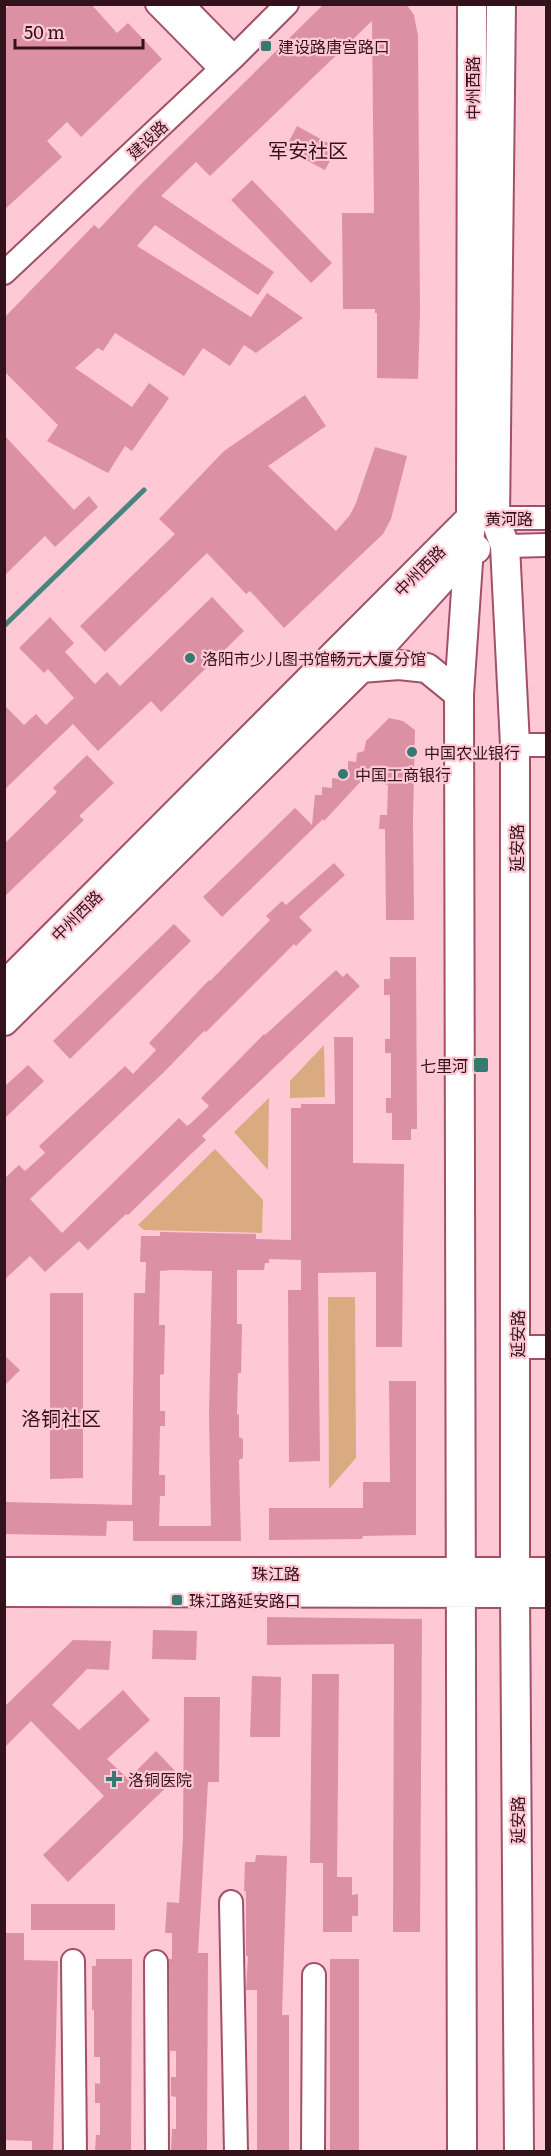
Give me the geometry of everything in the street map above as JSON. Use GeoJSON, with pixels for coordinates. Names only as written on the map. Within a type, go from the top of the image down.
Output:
{"type":"FeatureCollection","features":[{"type":"Feature","properties":{"kind":"main road","name":"中州西路"},"geometry":{"type":"LineString","coordinates":[[472,4],[483,519]]}},
{"type":"Feature","properties":{"kind":"main road","name":"中州西路"},"geometry":{"type":"LineString","coordinates":[[4,987],[483,519],[501,4]]}},
{"type":"Feature","properties":{"kind":"main road","name":"延安路"},"geometry":{"type":"LineString","coordinates":[[483,519],[505,546],[515,745],[519,2151]]}},
{"type":"Feature","properties":{"kind":"main road"},"geometry":{"type":"LineString","coordinates":[[462,2151],[459,694],[469,549],[483,519]]}},
{"type":"Feature","properties":{"kind":"main road","name":"中州西路"},"geometry":{"type":"LineString","coordinates":[[4,1021],[361,668],[469,549],[505,546]]}},
{"type":"Feature","properties":{"kind":"main road"},"geometry":{"type":"LineString","coordinates":[[361,668],[399,665],[427,668],[459,694]]}},
{"type":"Feature","properties":{"kind":"main road","name":"珠江路"},"geometry":{"type":"LineString","coordinates":[[4,1572],[462,1583]]}},
{"type":"Feature","properties":{"kind":"main road","name":"珠江路"},"geometry":{"type":"LineString","coordinates":[[516,1583],[546,1572]]}},
{"type":"Feature","properties":{"kind":"main road","name":"珠江路"},"geometry":{"type":"LineString","coordinates":[[4,1592],[516,1583],[546,1593]]}},
{"type":"Feature","properties":{"kind":"street"},"geometry":{"type":"LineString","coordinates":[[157,4],[223,58]]}},
{"type":"Feature","properties":{"kind":"street"},"geometry":{"type":"LineString","coordinates":[[182,4],[223,58]]}},
{"type":"Feature","properties":{"kind":"street","name":"建设路"},"geometry":{"type":"LineString","coordinates":[[4,273],[223,58],[269,4]]}},
{"type":"Feature","properties":{"kind":"street","name":"建设路"},"geometry":{"type":"LineString","coordinates":[[4,253],[287,4]]}},
{"type":"Feature","properties":{"kind":"street","name":"黄河路"},"geometry":{"type":"LineString","coordinates":[[483,519],[546,518]]}},
{"type":"Feature","properties":{"kind":"street","name":"黄河路"},"geometry":{"type":"LineString","coordinates":[[505,546],[546,545]]}},
{"type":"Feature","properties":{"kind":"street"},"geometry":{"type":"LineString","coordinates":[[515,745],[546,745]]}},
{"type":"Feature","properties":{"kind":"street"},"geometry":{"type":"LineString","coordinates":[[517,1347],[546,1347]]}},
{"type":"Feature","properties":{"kind":"street"},"geometry":{"type":"LineString","coordinates":[[231,1902],[236,2151]]}},
{"type":"Feature","properties":{"kind":"street"},"geometry":{"type":"LineString","coordinates":[[73,1961],[75,2151]]}},
{"type":"Feature","properties":{"kind":"street"},"geometry":{"type":"LineString","coordinates":[[156,1962],[157,2151]]}},
{"type":"Feature","properties":{"kind":"street"},"geometry":{"type":"LineString","coordinates":[[313,2151],[314,1975]]}},
{"type":"Feature","properties":{"kind":"shaded area"},"geometry":{"type":"Polygon","coordinates":[[[324,1045],[325,1097],[290,1098],[290,1081],[324,1045]]]}},
{"type":"Feature","properties":{"kind":"shaded area"},"geometry":{"type":"Polygon","coordinates":[[[269,1098],[268,1170],[234,1132],[269,1098]]]}},
{"type":"Feature","properties":{"kind":"shaded area"},"geometry":{"type":"Polygon","coordinates":[[[215,1149],[263,1200],[262,1233],[144,1230],[138,1225],[215,1149]]]}},
{"type":"Feature","properties":{"kind":"shaded area"},"geometry":{"type":"Polygon","coordinates":[[[328,1297],[355,1297],[356,1458],[329,1489],[328,1297]]]}},
{"type":"Feature","properties":{"kind":"building"},"geometry":{"type":"Polygon","coordinates":[[[10,4],[91,4],[117,33],[128,23],[162,59],[81,137],[67,122],[47,141],[62,157],[4,210],[4,11],[10,4]]]}},
{"type":"Feature","properties":{"kind":"building"},"geometry":{"type":"Polygon","coordinates":[[[324,4],[406,4],[414,15],[418,36],[420,313],[418,379],[377,378],[377,313],[375,309],[343,309],[342,213],[374,213],[372,21],[210,176],[196,162],[161,196],[274,272],[258,295],[155,225],[137,246],[251,317],[267,293],[303,318],[256,353],[244,345],[230,366],[203,348],[184,376],[115,333],[103,351],[98,348],[75,368],[132,407],[149,383],[169,398],[132,451],[125,446],[108,473],[47,441],[58,425],[4,371],[4,318],[94,225],[99,229],[142,183],[324,4]]]}},
{"type":"Feature","properties":{"kind":"building"},"geometry":{"type":"Polygon","coordinates":[[[297,126],[337,148],[325,170],[285,149],[297,126]]]}},
{"type":"Feature","properties":{"kind":"building"},"geometry":{"type":"Polygon","coordinates":[[[252,180],[332,263],[311,283],[231,200],[252,180]]]}},
{"type":"Feature","properties":{"kind":"building"},"geometry":{"type":"Polygon","coordinates":[[[305,395],[326,426],[268,466],[336,531],[350,515],[356,503],[375,447],[407,456],[391,519],[383,534],[284,628],[250,591],[246,594],[207,553],[105,652],[80,626],[175,534],[159,519],[224,451],[305,395]]]}},
{"type":"Feature","properties":{"kind":"building"},"geometry":{"type":"Polygon","coordinates":[[[4,435],[74,510],[89,496],[98,507],[55,547],[45,536],[4,576],[4,435]]]}},
{"type":"Feature","properties":{"kind":"building"},"geometry":{"type":"Polygon","coordinates":[[[212,597],[244,631],[161,712],[151,701],[98,751],[73,724],[4,790],[4,705],[24,725],[36,714],[46,725],[74,698],[48,669],[44,673],[19,648],[50,617],[74,643],[65,652],[95,684],[107,672],[120,686],[212,597]]]}},
{"type":"Feature","properties":{"kind":"building"},"geometry":{"type":"Polygon","coordinates":[[[389,718],[403,721],[415,730],[414,920],[386,920],[385,829],[379,829],[380,815],[387,815],[388,785],[363,779],[324,821],[323,819],[222,917],[203,897],[295,808],[312,825],[315,795],[322,795],[322,787],[332,788],[332,778],[339,779],[340,770],[348,771],[348,761],[356,762],[357,753],[364,751],[366,741],[389,718]]]}},
{"type":"Feature","properties":{"kind":"building"},"geometry":{"type":"Polygon","coordinates":[[[87,755],[114,783],[79,816],[84,820],[4,897],[4,844],[57,792],[53,788],[87,755]]]}},
{"type":"Feature","properties":{"kind":"building"},"geometry":{"type":"Polygon","coordinates":[[[334,863],[345,875],[299,917],[312,930],[296,946],[294,944],[206,1032],[204,1031],[30,1199],[62,1233],[179,1118],[187,1126],[209,1106],[201,1098],[264,1034],[336,970],[343,977],[347,973],[360,986],[202,1136],[206,1140],[88,1250],[79,1241],[45,1272],[30,1256],[4,1280],[4,1179],[19,1165],[25,1171],[45,1153],[39,1146],[125,1066],[133,1074],[156,1050],[149,1043],[270,920],[266,916],[282,901],[286,905],[334,863]]]}},
{"type":"Feature","properties":{"kind":"building"},"geometry":{"type":"Polygon","coordinates":[[[174,924],[191,941],[70,1059],[53,1041],[174,924]]]}},
{"type":"Feature","properties":{"kind":"building"},"geometry":{"type":"Polygon","coordinates":[[[390,957],[416,957],[417,1129],[411,1129],[411,1140],[392,1140],[392,1113],[386,1113],[386,1098],[391,1098],[391,1053],[385,1053],[385,1039],[390,1039],[390,995],[384,995],[384,979],[390,979],[390,957]]]}},
{"type":"Feature","properties":{"kind":"building"},"geometry":{"type":"Polygon","coordinates":[[[334,1037],[353,1037],[353,1163],[404,1164],[402,1347],[376,1347],[376,1272],[318,1273],[320,1461],[289,1462],[288,1290],[301,1290],[301,1260],[269,1259],[269,1263],[265,1263],[264,1270],[237,1270],[237,1324],[242,1324],[237,1415],[239,1414],[239,1437],[243,1439],[243,1458],[239,1460],[241,1541],[133,1541],[133,1521],[107,1521],[106,1536],[4,1534],[4,1502],[132,1505],[134,1293],[145,1293],[146,1262],[140,1262],[141,1236],[160,1236],[160,1232],[256,1234],[256,1239],[291,1240],[291,1108],[301,1108],[301,1104],[335,1104],[334,1037]],[[160,1271],[159,1325],[165,1325],[164,1374],[160,1375],[160,1411],[165,1411],[165,1426],[160,1426],[159,1475],[165,1475],[165,1496],[160,1496],[159,1526],[211,1526],[209,1415],[212,1271],[160,1271]]]}},
{"type":"Feature","properties":{"kind":"building"},"geometry":{"type":"Polygon","coordinates":[[[28,1065],[44,1081],[4,1119],[4,1087],[28,1065]]]}},
{"type":"Feature","properties":{"kind":"building"},"geometry":{"type":"Polygon","coordinates":[[[50,1293],[83,1293],[83,1478],[50,1479],[50,1293]]]}},
{"type":"Feature","properties":{"kind":"building"},"geometry":{"type":"Polygon","coordinates":[[[4,1355],[20,1370],[4,1386],[4,1355]]]}},
{"type":"Feature","properties":{"kind":"building"},"geometry":{"type":"Polygon","coordinates":[[[389,1381],[416,1381],[416,1535],[363,1536],[362,1539],[269,1540],[269,1508],[363,1508],[363,1482],[390,1482],[389,1381]]]}},
{"type":"Feature","properties":{"kind":"building"},"geometry":{"type":"Polygon","coordinates":[[[267,1617],[422,1619],[420,1932],[393,1932],[394,1644],[267,1645],[267,1617]]]}},
{"type":"Feature","properties":{"kind":"building"},"geometry":{"type":"Polygon","coordinates":[[[153,1630],[197,1631],[196,1660],[152,1659],[153,1630]]]}},
{"type":"Feature","properties":{"kind":"building"},"geometry":{"type":"Polygon","coordinates":[[[73,1640],[111,1641],[109,1670],[87,1669],[52,1705],[79,1730],[123,1690],[150,1720],[107,1759],[128,1779],[156,1751],[179,1775],[68,1882],[43,1855],[104,1796],[31,1721],[4,1748],[4,1707],[73,1640]]]}},
{"type":"Feature","properties":{"kind":"building"},"geometry":{"type":"Polygon","coordinates":[[[312,1674],[339,1674],[337,1877],[352,1877],[352,1895],[358,1894],[358,1916],[352,1916],[352,1932],[323,1932],[323,1863],[310,1863],[312,1674]]]}},
{"type":"Feature","properties":{"kind":"building"},"geometry":{"type":"Polygon","coordinates":[[[252,1676],[281,1677],[280,1737],[250,1737],[252,1676]]]}},
{"type":"Feature","properties":{"kind":"building"},"geometry":{"type":"Polygon","coordinates":[[[184,1697],[220,1697],[219,1782],[208,1782],[198,1953],[208,1953],[207,2151],[171,2151],[172,2129],[176,2129],[176,2097],[171,2096],[171,2077],[176,2077],[176,2051],[170,2051],[169,1959],[172,1959],[172,1933],[165,1933],[167,1902],[179,1903],[183,1839],[184,1697]]]}},
{"type":"Feature","properties":{"kind":"building"},"geometry":{"type":"Polygon","coordinates":[[[256,1855],[287,1856],[282,2015],[289,2015],[289,2151],[257,2151],[257,1990],[246,1990],[248,1956],[246,1956],[246,1891],[244,1891],[245,1862],[255,1862],[256,1855]]]}},
{"type":"Feature","properties":{"kind":"building"},"geometry":{"type":"Polygon","coordinates":[[[31,1904],[115,1904],[115,1930],[31,1930],[31,1904]]]}},
{"type":"Feature","properties":{"kind":"building"},"geometry":{"type":"Polygon","coordinates":[[[4,1933],[24,1933],[24,1960],[58,1961],[53,2151],[32,2151],[32,2141],[4,2140],[4,1933]]]}},
{"type":"Feature","properties":{"kind":"building"},"geometry":{"type":"Polygon","coordinates":[[[96,1959],[132,1959],[131,2151],[95,2151],[96,2135],[100,2135],[100,2103],[95,2103],[95,2083],[100,2084],[100,2057],[94,2057],[94,2010],[92,2010],[92,1966],[96,1966],[96,1959]]]}},
{"type":"Feature","properties":{"kind":"building"},"geometry":{"type":"Polygon","coordinates":[[[330,1959],[359,1959],[359,2151],[330,2151],[330,1959]]]}},
{"type":"Feature","properties":{"kind":"waterway"},"geometry":{"type":"LineString","coordinates":[[4,626],[144,490]]}},
{"type":"Feature","properties":{"kind":"place","name":"建设路唐宫路口"},"geometry":{"type":"Point","coordinates":[266,46]}},
{"type":"Feature","properties":{"kind":"place","name":"洛阳市少儿图书馆畅元大厦分馆"},"geometry":{"type":"Point","coordinates":[190,658]}},
{"type":"Feature","properties":{"kind":"place","name":"中国农业银行"},"geometry":{"type":"Point","coordinates":[412,752]}},
{"type":"Feature","properties":{"kind":"place","name":"中国工商银行"},"geometry":{"type":"Point","coordinates":[343,774]}},
{"type":"Feature","properties":{"kind":"place","name":"七里河"},"geometry":{"type":"Point","coordinates":[481,1065]}},
{"type":"Feature","properties":{"kind":"place","name":"珠江路延安路口"},"geometry":{"type":"Point","coordinates":[177,1600]}},
{"type":"Feature","properties":{"kind":"place","name":"洛铜医院"},"geometry":{"type":"Point","coordinates":[114,1779]}},
{"type":"Feature","properties":{"kind":"district","name":"军安社区"},"geometry":{"type":"Point","coordinates":[308,149]}},
{"type":"Feature","properties":{"kind":"district","name":"洛铜社区"},"geometry":{"type":"Point","coordinates":[61,1417]}}]}
